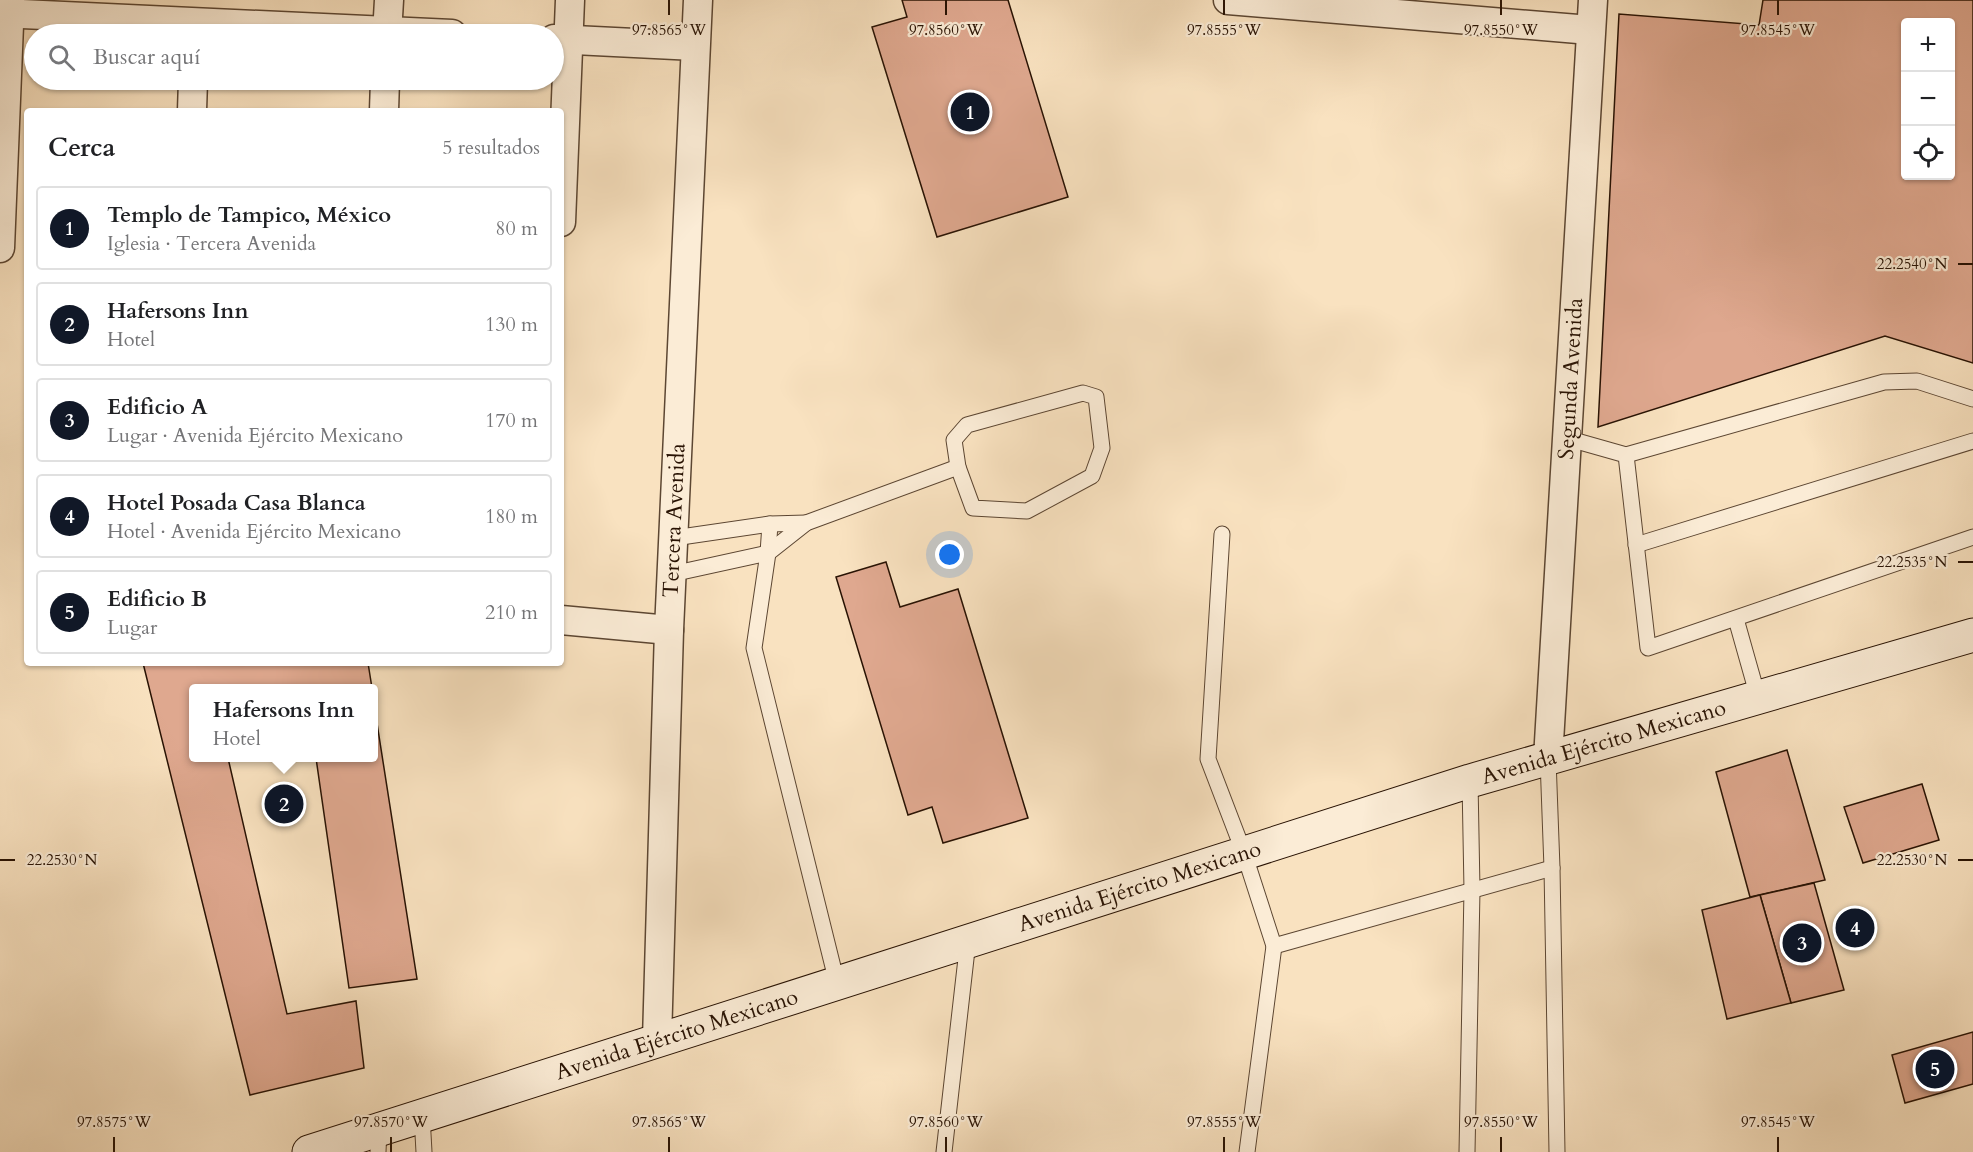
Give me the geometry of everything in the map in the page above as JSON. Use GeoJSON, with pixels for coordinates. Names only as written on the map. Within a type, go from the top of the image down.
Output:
{"type":"FeatureCollection","features":[{"type":"Feature","properties":{"kind":"main road","name":"Avenida Ejército Mexicano"},"geometry":{"type":"LineString","coordinates":[[309,1152],[379,1141],[422,1116],[1470,781],[1973,635]]}},
{"type":"Feature","properties":{"kind":"street"},"geometry":{"type":"LineString","coordinates":[[388,24],[389,0]]}},
{"type":"Feature","properties":{"kind":"street"},"geometry":{"type":"LineString","coordinates":[[564,24],[570,0]]}},
{"type":"Feature","properties":{"kind":"street","name":"Tercera Avenida"},"geometry":{"type":"LineString","coordinates":[[657,1040],[669,630],[698,0]]}},
{"type":"Feature","properties":{"kind":"street"},"geometry":{"type":"LineString","coordinates":[[1228,0],[1590,30]]}},
{"type":"Feature","properties":{"kind":"street","name":"Segunda Avenida"},"geometry":{"type":"LineString","coordinates":[[1548,759],[1593,0]]}},
{"type":"Feature","properties":{"kind":"street"},"geometry":{"type":"LineString","coordinates":[[0,248],[6,9],[264,24]]}},
{"type":"Feature","properties":{"kind":"street"},"geometry":{"type":"LineString","coordinates":[[564,39],[695,46]]}},
{"type":"Feature","properties":{"kind":"street"},"geometry":{"type":"LineString","coordinates":[[192,108],[193,90]]}},
{"type":"Feature","properties":{"kind":"street"},"geometry":{"type":"LineString","coordinates":[[384,108],[385,90]]}},
{"type":"Feature","properties":{"kind":"street"},"geometry":{"type":"LineString","coordinates":[[560,90],[560,108]]}},
{"type":"Feature","properties":{"kind":"street"},"geometry":{"type":"LineString","coordinates":[[564,620],[669,630]]}},
{"type":"Feature","properties":{"kind":"lane"},"geometry":{"type":"LineString","coordinates":[[1566,438],[1626,455],[1884,382],[1917,381],[1973,399]]}},
{"type":"Feature","properties":{"kind":"lane"},"geometry":{"type":"LineString","coordinates":[[1083,393],[1096,397],[1102,448],[1092,476],[1027,511],[973,508],[958,466],[954,440],[967,425],[1083,393]]}},
{"type":"Feature","properties":{"kind":"lane"},"geometry":{"type":"LineString","coordinates":[[1636,545],[1973,441]]}},
{"type":"Feature","properties":{"kind":"lane"},"geometry":{"type":"LineString","coordinates":[[1626,455],[1648,648],[1973,537]]}},
{"type":"Feature","properties":{"kind":"lane"},"geometry":{"type":"LineString","coordinates":[[672,574],[768,553],[806,523],[958,466]]}},
{"type":"Feature","properties":{"kind":"lane"},"geometry":{"type":"LineString","coordinates":[[674,538],[770,524],[806,523]]}},
{"type":"Feature","properties":{"kind":"lane"},"geometry":{"type":"LineString","coordinates":[[770,524],[754,648],[837,983]]}},
{"type":"Feature","properties":{"kind":"lane"},"geometry":{"type":"LineString","coordinates":[[1222,534],[1208,759],[1244,853],[1274,946],[1247,1152]]}},
{"type":"Feature","properties":{"kind":"lane"},"geometry":{"type":"LineString","coordinates":[[1736,618],[1758,697]]}},
{"type":"Feature","properties":{"kind":"lane"},"geometry":{"type":"LineString","coordinates":[[1548,759],[1557,1152]]}},
{"type":"Feature","properties":{"kind":"lane"},"geometry":{"type":"LineString","coordinates":[[1467,1152],[1472,890],[1470,781]]}},
{"type":"Feature","properties":{"kind":"lane"},"geometry":{"type":"LineString","coordinates":[[1274,946],[1552,868]]}},
{"type":"Feature","properties":{"kind":"lane"},"geometry":{"type":"LineString","coordinates":[[944,1152],[968,941]]}},
{"type":"Feature","properties":{"kind":"lane"},"geometry":{"type":"LineString","coordinates":[[422,1116],[424,1152]]}},
{"type":"Feature","properties":{"kind":"building"},"geometry":{"type":"Polygon","coordinates":[[[902,0],[1008,0],[1068,197],[937,237],[872,27],[907,17],[902,0]]]}},
{"type":"Feature","properties":{"kind":"building"},"geometry":{"type":"Polygon","coordinates":[[[1763,0],[1973,0],[1973,363],[1885,336],[1598,427],[1619,14],[1759,25],[1763,0]]]}},
{"type":"Feature","properties":{"kind":"building"},"geometry":{"type":"Polygon","coordinates":[[[886,562],[900,607],[958,589],[1028,818],[943,843],[932,807],[908,815],[836,577],[886,562]]]}},
{"type":"Feature","properties":{"kind":"building"},"geometry":{"type":"Polygon","coordinates":[[[144,666],[368,666],[371,684],[189,684],[189,762],[229,762],[287,1014],[356,1001],[364,1068],[250,1095],[144,666]]]}},
{"type":"Feature","properties":{"kind":"building"},"geometry":{"type":"Polygon","coordinates":[[[378,730],[417,979],[349,988],[317,762],[378,762],[378,730]]]}},
{"type":"Feature","properties":{"kind":"building"},"geometry":{"type":"Polygon","coordinates":[[[1787,750],[1825,880],[1750,897],[1716,772],[1787,750]]]}},
{"type":"Feature","properties":{"kind":"building"},"geometry":{"type":"Polygon","coordinates":[[[1922,784],[1939,840],[1863,863],[1844,807],[1922,784]]]}},
{"type":"Feature","properties":{"kind":"building"},"geometry":{"type":"Polygon","coordinates":[[[1814,883],[1844,990],[1791,1003],[1760,895],[1814,883]]]}},
{"type":"Feature","properties":{"kind":"building"},"geometry":{"type":"Polygon","coordinates":[[[1760,895],[1791,1003],[1727,1019],[1702,910],[1760,895]]]}},
{"type":"Feature","properties":{"kind":"building"},"geometry":{"type":"Polygon","coordinates":[[[1973,1032],[1973,1084],[1905,1103],[1892,1055],[1973,1032]]]}},
{"type":"Feature","properties":{"kind":"place","name":"Templo de Tampico, México"},"geometry":{"type":"Point","coordinates":[970,112]}},
{"type":"Feature","properties":{"kind":"place","name":"Hafersons Inn"},"geometry":{"type":"Point","coordinates":[284,804]}},
{"type":"Feature","properties":{"kind":"place","name":"Hotel Posada Casa Blanca"},"geometry":{"type":"Point","coordinates":[1855,928]}},
{"type":"Feature","properties":{"kind":"place","name":"Edificio A"},"geometry":{"type":"Point","coordinates":[1802,943]}},
{"type":"Feature","properties":{"kind":"place","name":"Edificio B"},"geometry":{"type":"Point","coordinates":[1935,1069]}}]}
